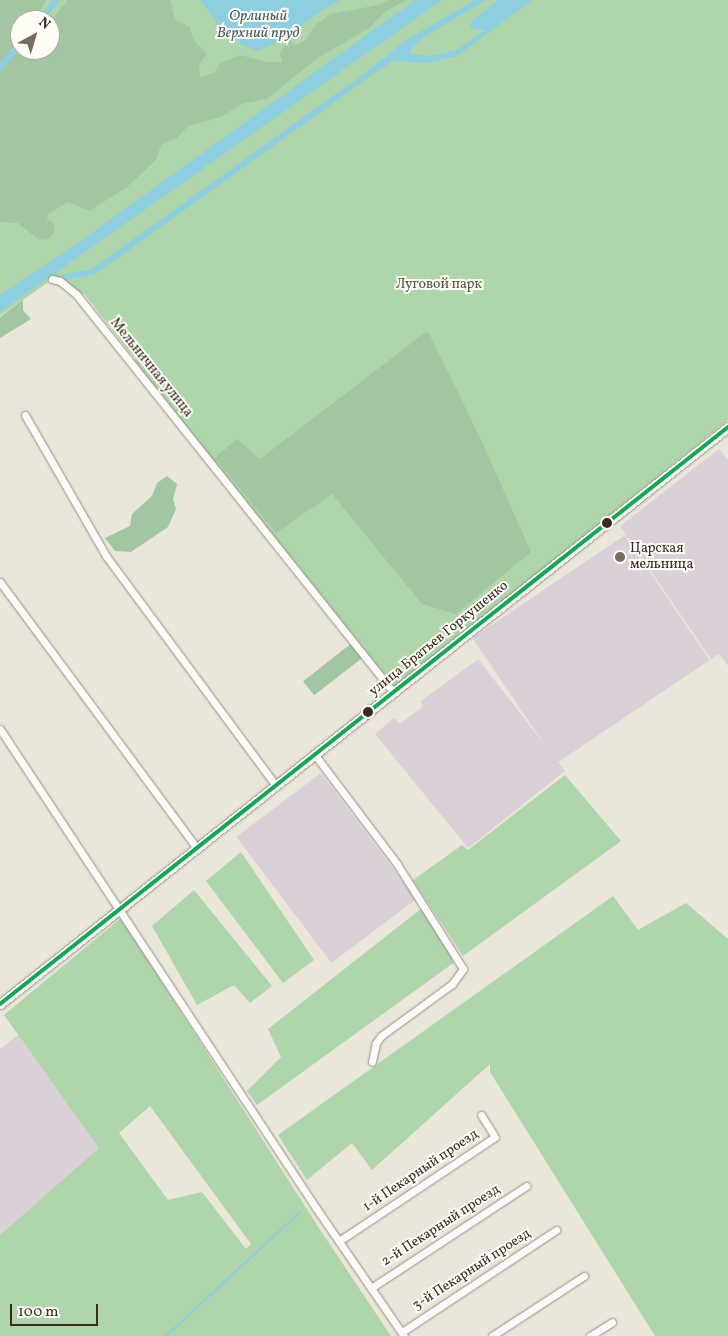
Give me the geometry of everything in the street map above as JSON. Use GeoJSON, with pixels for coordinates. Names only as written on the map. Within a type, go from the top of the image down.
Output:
{"type":"FeatureCollection","features":[{"type":"Feature","properties":{"kind":"street","name":"Мельничная улица"},"geometry":{"type":"LineString","coordinates":[[52,278],[60,281],[76,294],[394,692]]}},
{"type":"Feature","properties":{"kind":"street"},"geometry":{"type":"LineString","coordinates":[[25,415],[106,556],[276,786]]}},
{"type":"Feature","properties":{"kind":"street","name":"улица Братьев Горкушенко"},"geometry":{"type":"LineString","coordinates":[[0,1004],[728,427]]}},
{"type":"Feature","properties":{"kind":"street"},"geometry":{"type":"LineString","coordinates":[[0,582],[197,848]]}},
{"type":"Feature","properties":{"kind":"street"},"geometry":{"type":"LineString","coordinates":[[0,729],[2,737],[403,1334]]}},
{"type":"Feature","properties":{"kind":"street"},"geometry":{"type":"LineString","coordinates":[[315,755],[398,864],[463,969],[452,984],[381,1036],[376,1043],[372,1062]]}},
{"type":"Feature","properties":{"kind":"street","name":"1-й Пекарный проезд"},"geometry":{"type":"LineString","coordinates":[[339,1241],[495,1137],[480,1115]]}},
{"type":"Feature","properties":{"kind":"street","name":"2-й Пекарный проезд"},"geometry":{"type":"LineString","coordinates":[[371,1288],[526,1186]]}},
{"type":"Feature","properties":{"kind":"street","name":"3-й Пекарный проезд"},"geometry":{"type":"LineString","coordinates":[[403,1334],[556,1230]]}},
{"type":"Feature","properties":{"kind":"street"},"geometry":{"type":"LineString","coordinates":[[492,1336],[584,1276]]}},
{"type":"Feature","properties":{"kind":"street"},"geometry":{"type":"LineString","coordinates":[[590,1336],[612,1322]]}},
{"type":"Feature","properties":{"kind":"shaded area"},"geometry":{"type":"Polygon","coordinates":[[[719,449],[728,460],[728,666],[719,654],[711,659],[620,526],[719,449]]]}},
{"type":"Feature","properties":{"kind":"shaded area"},"geometry":{"type":"Polygon","coordinates":[[[625,535],[709,660],[557,763],[472,638],[625,535]]]}},
{"type":"Feature","properties":{"kind":"shaded area"},"geometry":{"type":"Polygon","coordinates":[[[478,659],[565,771],[468,848],[375,734],[394,718],[400,724],[423,706],[421,701],[478,659]]]}},
{"type":"Feature","properties":{"kind":"shaded area"},"geometry":{"type":"Polygon","coordinates":[[[321,773],[416,899],[331,963],[236,837],[321,773]]]}},
{"type":"Feature","properties":{"kind":"shaded area"},"geometry":{"type":"Polygon","coordinates":[[[18,1035],[100,1148],[0,1235],[0,1049],[18,1035]]]}},
{"type":"Feature","properties":{"kind":"green space","name":"Луговой парк"},"geometry":{"type":"Polygon","coordinates":[[[0,0],[728,0],[728,420],[395,688],[133,361],[135,359],[85,295],[50,281],[0,316],[0,0]]]}},
{"type":"Feature","properties":{"kind":"green space"},"geometry":{"type":"Polygon","coordinates":[[[0,0],[46,0],[41,10],[10,10],[10,60],[60,60],[60,10],[68,0],[170,0],[175,20],[190,27],[193,39],[207,54],[199,64],[200,77],[214,73],[220,63],[240,55],[266,62],[282,62],[280,53],[289,38],[295,46],[306,40],[314,26],[331,14],[379,5],[388,0],[407,0],[386,11],[369,28],[316,59],[267,99],[241,104],[223,116],[188,126],[177,138],[161,145],[156,160],[127,187],[89,211],[68,202],[48,214],[47,219],[55,225],[54,232],[48,239],[39,240],[18,223],[0,222],[0,0]]]}},
{"type":"Feature","properties":{"kind":"green space"},"geometry":{"type":"Polygon","coordinates":[[[23,300],[23,310],[31,319],[0,338],[0,317],[23,300]]]}},
{"type":"Feature","properties":{"kind":"green space"},"geometry":{"type":"Polygon","coordinates":[[[426,332],[430,335],[482,442],[531,552],[456,614],[422,604],[332,494],[276,533],[215,458],[237,439],[260,459],[426,332]]]}},
{"type":"Feature","properties":{"kind":"green space"},"geometry":{"type":"Polygon","coordinates":[[[167,476],[177,484],[173,499],[176,509],[168,527],[131,552],[115,551],[105,538],[130,526],[132,514],[152,496],[157,483],[167,476]]]}},
{"type":"Feature","properties":{"kind":"green space"},"geometry":{"type":"Polygon","coordinates":[[[352,643],[363,657],[314,695],[303,681],[352,643]]]}},
{"type":"Feature","properties":{"kind":"green space"},"geometry":{"type":"Polygon","coordinates":[[[565,775],[621,841],[463,956],[413,880],[462,845],[468,850],[565,775]]]}},
{"type":"Feature","properties":{"kind":"green space"},"geometry":{"type":"Polygon","coordinates":[[[241,852],[314,960],[283,983],[206,881],[241,852]]]}},
{"type":"Feature","properties":{"kind":"green space"},"geometry":{"type":"Polygon","coordinates":[[[194,890],[272,986],[250,1003],[234,985],[197,1005],[152,926],[194,890]]]}},
{"type":"Feature","properties":{"kind":"green space"},"geometry":{"type":"Polygon","coordinates":[[[613,896],[638,930],[686,903],[728,939],[728,1336],[655,1336],[490,1072],[490,1064],[372,1170],[352,1143],[307,1180],[278,1135],[613,896]]]}},
{"type":"Feature","properties":{"kind":"green space"},"geometry":{"type":"Polygon","coordinates":[[[422,908],[456,961],[257,1105],[247,1091],[281,1057],[268,1029],[422,908]]]}},
{"type":"Feature","properties":{"kind":"green space"},"geometry":{"type":"Polygon","coordinates":[[[121,918],[317,1225],[391,1336],[0,1336],[0,1235],[99,1148],[4,1015],[121,918]],[[150,1106],[119,1133],[168,1200],[202,1192],[246,1249],[251,1244],[150,1106]]]}},
{"type":"Feature","properties":{"kind":"water","name":"Орлиный Верхний пруд"},"geometry":{"type":"Polygon","coordinates":[[[200,0],[340,0],[310,18],[293,34],[258,51],[244,46],[223,30],[200,0]]]}},
{"type":"Feature","properties":{"kind":"water"},"geometry":{"type":"Polygon","coordinates":[[[415,0],[442,0],[0,312],[0,295],[75,245],[415,0]]]}},
{"type":"Feature","properties":{"kind":"water"},"geometry":{"type":"Polygon","coordinates":[[[475,0],[486,0],[424,37],[411,49],[410,54],[431,56],[457,50],[486,30],[471,29],[470,23],[498,0],[532,0],[457,56],[429,63],[392,61],[340,97],[338,94],[408,39],[475,0]]]}},
{"type":"Feature","properties":{"kind":"waterway"},"geometry":{"type":"LineString","coordinates":[[48,10],[57,0]]}},
{"type":"Feature","properties":{"kind":"waterway"},"geometry":{"type":"LineString","coordinates":[[0,68],[10,56]]}},
{"type":"Feature","properties":{"kind":"waterway"},"geometry":{"type":"LineString","coordinates":[[64,277],[93,272],[346,90]]}},
{"type":"Feature","properties":{"kind":"waterway"},"geometry":{"type":"LineString","coordinates":[[166,1336],[300,1212]]}},
{"type":"Feature","properties":{"kind":"transit line"},"geometry":{"type":"LineString","coordinates":[[0,1004],[728,427]]}},
{"type":"Feature","properties":{"kind":"place","name":"Царская мельница"},"geometry":{"type":"Point","coordinates":[620,557]}}]}
